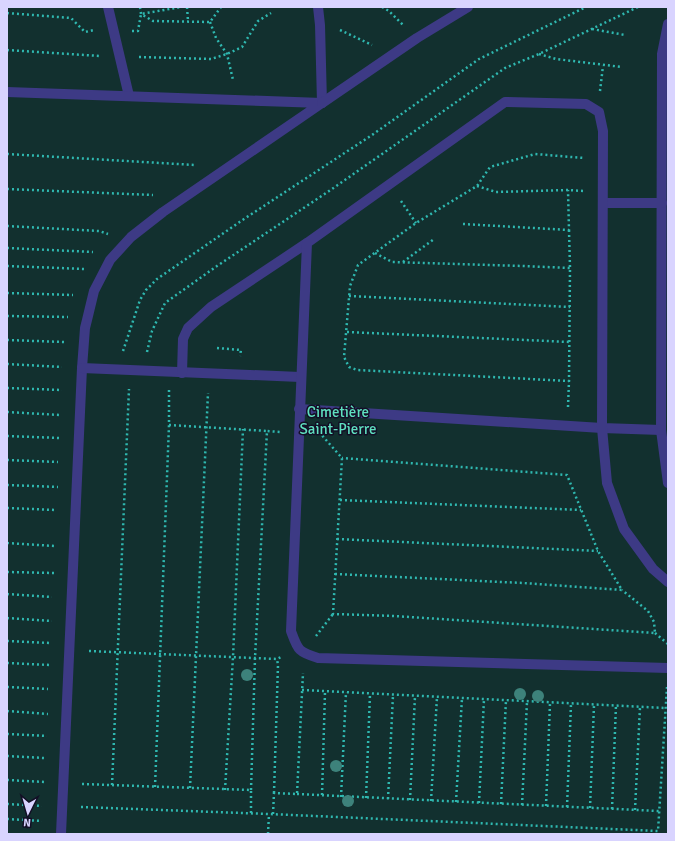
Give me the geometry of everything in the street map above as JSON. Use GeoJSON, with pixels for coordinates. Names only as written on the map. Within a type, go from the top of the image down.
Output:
{"type":"FeatureCollection","features":[{"type":"Feature","properties":{"kind":"lane"},"geometry":{"type":"LineString","coordinates":[[108,7],[129,96]]}},
{"type":"Feature","properties":{"kind":"lane"},"geometry":{"type":"LineString","coordinates":[[318,7],[320,20],[322,103]]}},
{"type":"Feature","properties":{"kind":"lane"},"geometry":{"type":"LineString","coordinates":[[61,834],[84,328],[93,296],[105,270],[110,260],[127,242],[163,212],[417,38],[468,7]]}},
{"type":"Feature","properties":{"kind":"lane"},"geometry":{"type":"LineString","coordinates":[[668,24],[662,54],[661,430],[668,483]]}},
{"type":"Feature","properties":{"kind":"lane"},"geometry":{"type":"LineString","coordinates":[[7,92],[322,103]]}},
{"type":"Feature","properties":{"kind":"lane"},"geometry":{"type":"LineString","coordinates":[[182,372],[183,339],[188,328],[212,306],[306,243],[505,102],[586,104],[598,111],[603,131],[602,428],[606,483],[624,530],[653,569],[668,582]]}},
{"type":"Feature","properties":{"kind":"lane"},"geometry":{"type":"LineString","coordinates":[[603,203],[662,203]]}},
{"type":"Feature","properties":{"kind":"lane"},"geometry":{"type":"LineString","coordinates":[[306,243],[291,632],[297,648],[304,653],[318,658],[668,668]]}},
{"type":"Feature","properties":{"kind":"lane"},"geometry":{"type":"LineString","coordinates":[[82,368],[300,377]]}},
{"type":"Feature","properties":{"kind":"lane"},"geometry":{"type":"LineString","coordinates":[[299,409],[602,428],[661,430]]}},
{"type":"Feature","properties":{"kind":"path"},"geometry":{"type":"LineString","coordinates":[[7,13],[71,18],[85,32],[113,29],[138,31],[141,14],[140,7]]}},
{"type":"Feature","properties":{"kind":"path"},"geometry":{"type":"LineString","coordinates":[[141,14],[181,7]]}},
{"type":"Feature","properties":{"kind":"path"},"geometry":{"type":"LineString","coordinates":[[187,7],[188,22]]}},
{"type":"Feature","properties":{"kind":"path"},"geometry":{"type":"LineString","coordinates":[[210,22],[221,7]]}},
{"type":"Feature","properties":{"kind":"path"},"geometry":{"type":"LineString","coordinates":[[382,7],[389,11],[417,38]]}},
{"type":"Feature","properties":{"kind":"path"},"geometry":{"type":"LineString","coordinates":[[112,785],[118,652],[125,370],[123,350],[140,300],[146,290],[157,279],[244,219],[372,135],[479,59],[586,7]]}},
{"type":"Feature","properties":{"kind":"path"},"geometry":{"type":"LineString","coordinates":[[145,371],[147,352],[152,331],[165,303],[505,68],[539,54],[638,7]]}},
{"type":"Feature","properties":{"kind":"path"},"geometry":{"type":"LineString","coordinates":[[227,54],[242,47],[258,21],[271,13]]}},
{"type":"Feature","properties":{"kind":"path"},"geometry":{"type":"LineString","coordinates":[[141,14],[153,21],[210,22]]}},
{"type":"Feature","properties":{"kind":"path"},"geometry":{"type":"LineString","coordinates":[[320,20],[392,55]]}},
{"type":"Feature","properties":{"kind":"path"},"geometry":{"type":"LineString","coordinates":[[210,22],[216,38],[227,54],[238,100]]}},
{"type":"Feature","properties":{"kind":"path"},"geometry":{"type":"LineString","coordinates":[[592,29],[625,35]]}},
{"type":"Feature","properties":{"kind":"path"},"geometry":{"type":"LineString","coordinates":[[539,54],[556,59],[622,67]]}},
{"type":"Feature","properties":{"kind":"path"},"geometry":{"type":"LineString","coordinates":[[7,154],[228,168]]}},
{"type":"Feature","properties":{"kind":"path"},"geometry":{"type":"LineString","coordinates":[[570,381],[357,370],[349,367],[344,357],[350,286],[358,265],[416,223],[476,186],[490,167],[535,154],[603,159]]}},
{"type":"Feature","properties":{"kind":"path"},"geometry":{"type":"LineString","coordinates":[[476,186],[496,192],[568,190],[603,192]]}},
{"type":"Feature","properties":{"kind":"path"},"geometry":{"type":"LineString","coordinates":[[7,188],[186,196]]}},
{"type":"Feature","properties":{"kind":"path"},"geometry":{"type":"LineString","coordinates":[[568,190],[570,268],[570,381],[568,426]]}},
{"type":"Feature","properties":{"kind":"path"},"geometry":{"type":"LineString","coordinates":[[399,199],[416,223]]}},
{"type":"Feature","properties":{"kind":"path"},"geometry":{"type":"LineString","coordinates":[[463,224],[569,230]]}},
{"type":"Feature","properties":{"kind":"path"},"geometry":{"type":"LineString","coordinates":[[7,226],[99,231],[127,242]]}},
{"type":"Feature","properties":{"kind":"path"},"geometry":{"type":"LineString","coordinates":[[403,262],[434,240]]}},
{"type":"Feature","properties":{"kind":"path"},"geometry":{"type":"LineString","coordinates":[[7,248],[117,253]]}},
{"type":"Feature","properties":{"kind":"path"},"geometry":{"type":"LineString","coordinates":[[374,253],[392,262],[570,268]]}},
{"type":"Feature","properties":{"kind":"path"},"geometry":{"type":"LineString","coordinates":[[7,266],[105,270]]}},
{"type":"Feature","properties":{"kind":"path"},"geometry":{"type":"LineString","coordinates":[[7,292],[93,296]]}},
{"type":"Feature","properties":{"kind":"path"},"geometry":{"type":"LineString","coordinates":[[349,296],[570,307]]}},
{"type":"Feature","properties":{"kind":"path"},"geometry":{"type":"LineString","coordinates":[[7,316],[87,320]]}},
{"type":"Feature","properties":{"kind":"path"},"geometry":{"type":"LineString","coordinates":[[346,332],[570,342]]}},
{"type":"Feature","properties":{"kind":"path"},"geometry":{"type":"LineString","coordinates":[[7,340],[84,343]]}},
{"type":"Feature","properties":{"kind":"path"},"geometry":{"type":"LineString","coordinates":[[7,364],[82,368]]}},
{"type":"Feature","properties":{"kind":"path"},"geometry":{"type":"LineString","coordinates":[[155,787],[170,372]]}},
{"type":"Feature","properties":{"kind":"path"},"geometry":{"type":"LineString","coordinates":[[190,788],[208,373]]}},
{"type":"Feature","properties":{"kind":"path"},"geometry":{"type":"LineString","coordinates":[[7,388],[81,392]]}},
{"type":"Feature","properties":{"kind":"path"},"geometry":{"type":"LineString","coordinates":[[297,794],[304,653],[333,614],[342,458],[299,409]]}},
{"type":"Feature","properties":{"kind":"path"},"geometry":{"type":"LineString","coordinates":[[7,412],[80,416]]}},
{"type":"Feature","properties":{"kind":"path"},"geometry":{"type":"LineString","coordinates":[[169,425],[298,433]]}},
{"type":"Feature","properties":{"kind":"path"},"geometry":{"type":"LineString","coordinates":[[225,790],[233,657],[243,429]]}},
{"type":"Feature","properties":{"kind":"path"},"geometry":{"type":"LineString","coordinates":[[251,813],[255,658],[267,431]]}},
{"type":"Feature","properties":{"kind":"path"},"geometry":{"type":"LineString","coordinates":[[7,436],[79,439]]}},
{"type":"Feature","properties":{"kind":"path"},"geometry":{"type":"LineString","coordinates":[[342,458],[567,475],[598,551],[622,590],[648,611],[654,622],[655,632]]}},
{"type":"Feature","properties":{"kind":"path"},"geometry":{"type":"LineString","coordinates":[[7,460],[78,463]]}},
{"type":"Feature","properties":{"kind":"path"},"geometry":{"type":"LineString","coordinates":[[7,485],[77,487]]}},
{"type":"Feature","properties":{"kind":"path"},"geometry":{"type":"LineString","coordinates":[[340,500],[581,510]]}},
{"type":"Feature","properties":{"kind":"path"},"geometry":{"type":"LineString","coordinates":[[7,508],[76,510]]}},
{"type":"Feature","properties":{"kind":"path"},"geometry":{"type":"LineString","coordinates":[[337,539],[598,551]]}},
{"type":"Feature","properties":{"kind":"path"},"geometry":{"type":"LineString","coordinates":[[7,543],[74,547]]}},
{"type":"Feature","properties":{"kind":"path"},"geometry":{"type":"LineString","coordinates":[[7,572],[73,574]]}},
{"type":"Feature","properties":{"kind":"path"},"geometry":{"type":"LineString","coordinates":[[335,574],[523,583],[622,590]]}},
{"type":"Feature","properties":{"kind":"path"},"geometry":{"type":"LineString","coordinates":[[7,594],[72,598]]}},
{"type":"Feature","properties":{"kind":"path"},"geometry":{"type":"LineString","coordinates":[[333,614],[394,616],[655,632],[668,644]]}},
{"type":"Feature","properties":{"kind":"path"},"geometry":{"type":"LineString","coordinates":[[7,618],[71,622]]}},
{"type":"Feature","properties":{"kind":"path"},"geometry":{"type":"LineString","coordinates":[[7,641],[118,652],[277,659],[273,814]]}},
{"type":"Feature","properties":{"kind":"path"},"geometry":{"type":"LineString","coordinates":[[7,664],[69,666]]}},
{"type":"Feature","properties":{"kind":"path"},"geometry":{"type":"LineString","coordinates":[[7,804],[658,831],[667,684]]}},
{"type":"Feature","properties":{"kind":"path"},"geometry":{"type":"LineString","coordinates":[[7,687],[68,691]]}},
{"type":"Feature","properties":{"kind":"path"},"geometry":{"type":"LineString","coordinates":[[302,690],[666,708]]}},
{"type":"Feature","properties":{"kind":"path"},"geometry":{"type":"LineString","coordinates":[[322,795],[325,692]]}},
{"type":"Feature","properties":{"kind":"path"},"geometry":{"type":"LineString","coordinates":[[341,796],[346,692]]}},
{"type":"Feature","properties":{"kind":"path"},"geometry":{"type":"LineString","coordinates":[[366,798],[370,694]]}},
{"type":"Feature","properties":{"kind":"path"},"geometry":{"type":"LineString","coordinates":[[388,799],[393,695]]}},
{"type":"Feature","properties":{"kind":"path"},"geometry":{"type":"LineString","coordinates":[[410,800],[416,696]]}},
{"type":"Feature","properties":{"kind":"path"},"geometry":{"type":"LineString","coordinates":[[431,801],[437,697]]}},
{"type":"Feature","properties":{"kind":"path"},"geometry":{"type":"LineString","coordinates":[[456,802],[462,698]]}},
{"type":"Feature","properties":{"kind":"path"},"geometry":{"type":"LineString","coordinates":[[479,803],[484,699]]}},
{"type":"Feature","properties":{"kind":"path"},"geometry":{"type":"LineString","coordinates":[[501,804],[506,700]]}},
{"type":"Feature","properties":{"kind":"path"},"geometry":{"type":"LineString","coordinates":[[522,805],[527,701]]}},
{"type":"Feature","properties":{"kind":"path"},"geometry":{"type":"LineString","coordinates":[[546,806],[550,702]]}},
{"type":"Feature","properties":{"kind":"path"},"geometry":{"type":"LineString","coordinates":[[567,807],[572,703]]}},
{"type":"Feature","properties":{"kind":"path"},"geometry":{"type":"LineString","coordinates":[[590,808],[594,704]]}},
{"type":"Feature","properties":{"kind":"path"},"geometry":{"type":"LineString","coordinates":[[612,809],[616,706]]}},
{"type":"Feature","properties":{"kind":"path"},"geometry":{"type":"LineString","coordinates":[[635,810],[640,707]]}},
{"type":"Feature","properties":{"kind":"path"},"geometry":{"type":"LineString","coordinates":[[7,711],[66,715]]}},
{"type":"Feature","properties":{"kind":"path"},"geometry":{"type":"LineString","coordinates":[[7,734],[66,736]]}},
{"type":"Feature","properties":{"kind":"path"},"geometry":{"type":"LineString","coordinates":[[7,756],[48,758]]}},
{"type":"Feature","properties":{"kind":"path"},"geometry":{"type":"LineString","coordinates":[[7,780],[251,790]]}},
{"type":"Feature","properties":{"kind":"path"},"geometry":{"type":"LineString","coordinates":[[274,793],[659,811]]}},
{"type":"Feature","properties":{"kind":"path"},"geometry":{"type":"LineString","coordinates":[[268,834],[269,814]]}},
{"type":"Feature","properties":{"kind":"path"},"geometry":{"type":"LineString","coordinates":[[7,819],[62,822]]}},
{"type":"Feature","properties":{"kind":"green space","name":"Cimetière Saint-Pierre"},"geometry":{"type":"Polygon","coordinates":[[[7,7],[668,7],[668,834],[7,834],[7,7]]]}}]}
